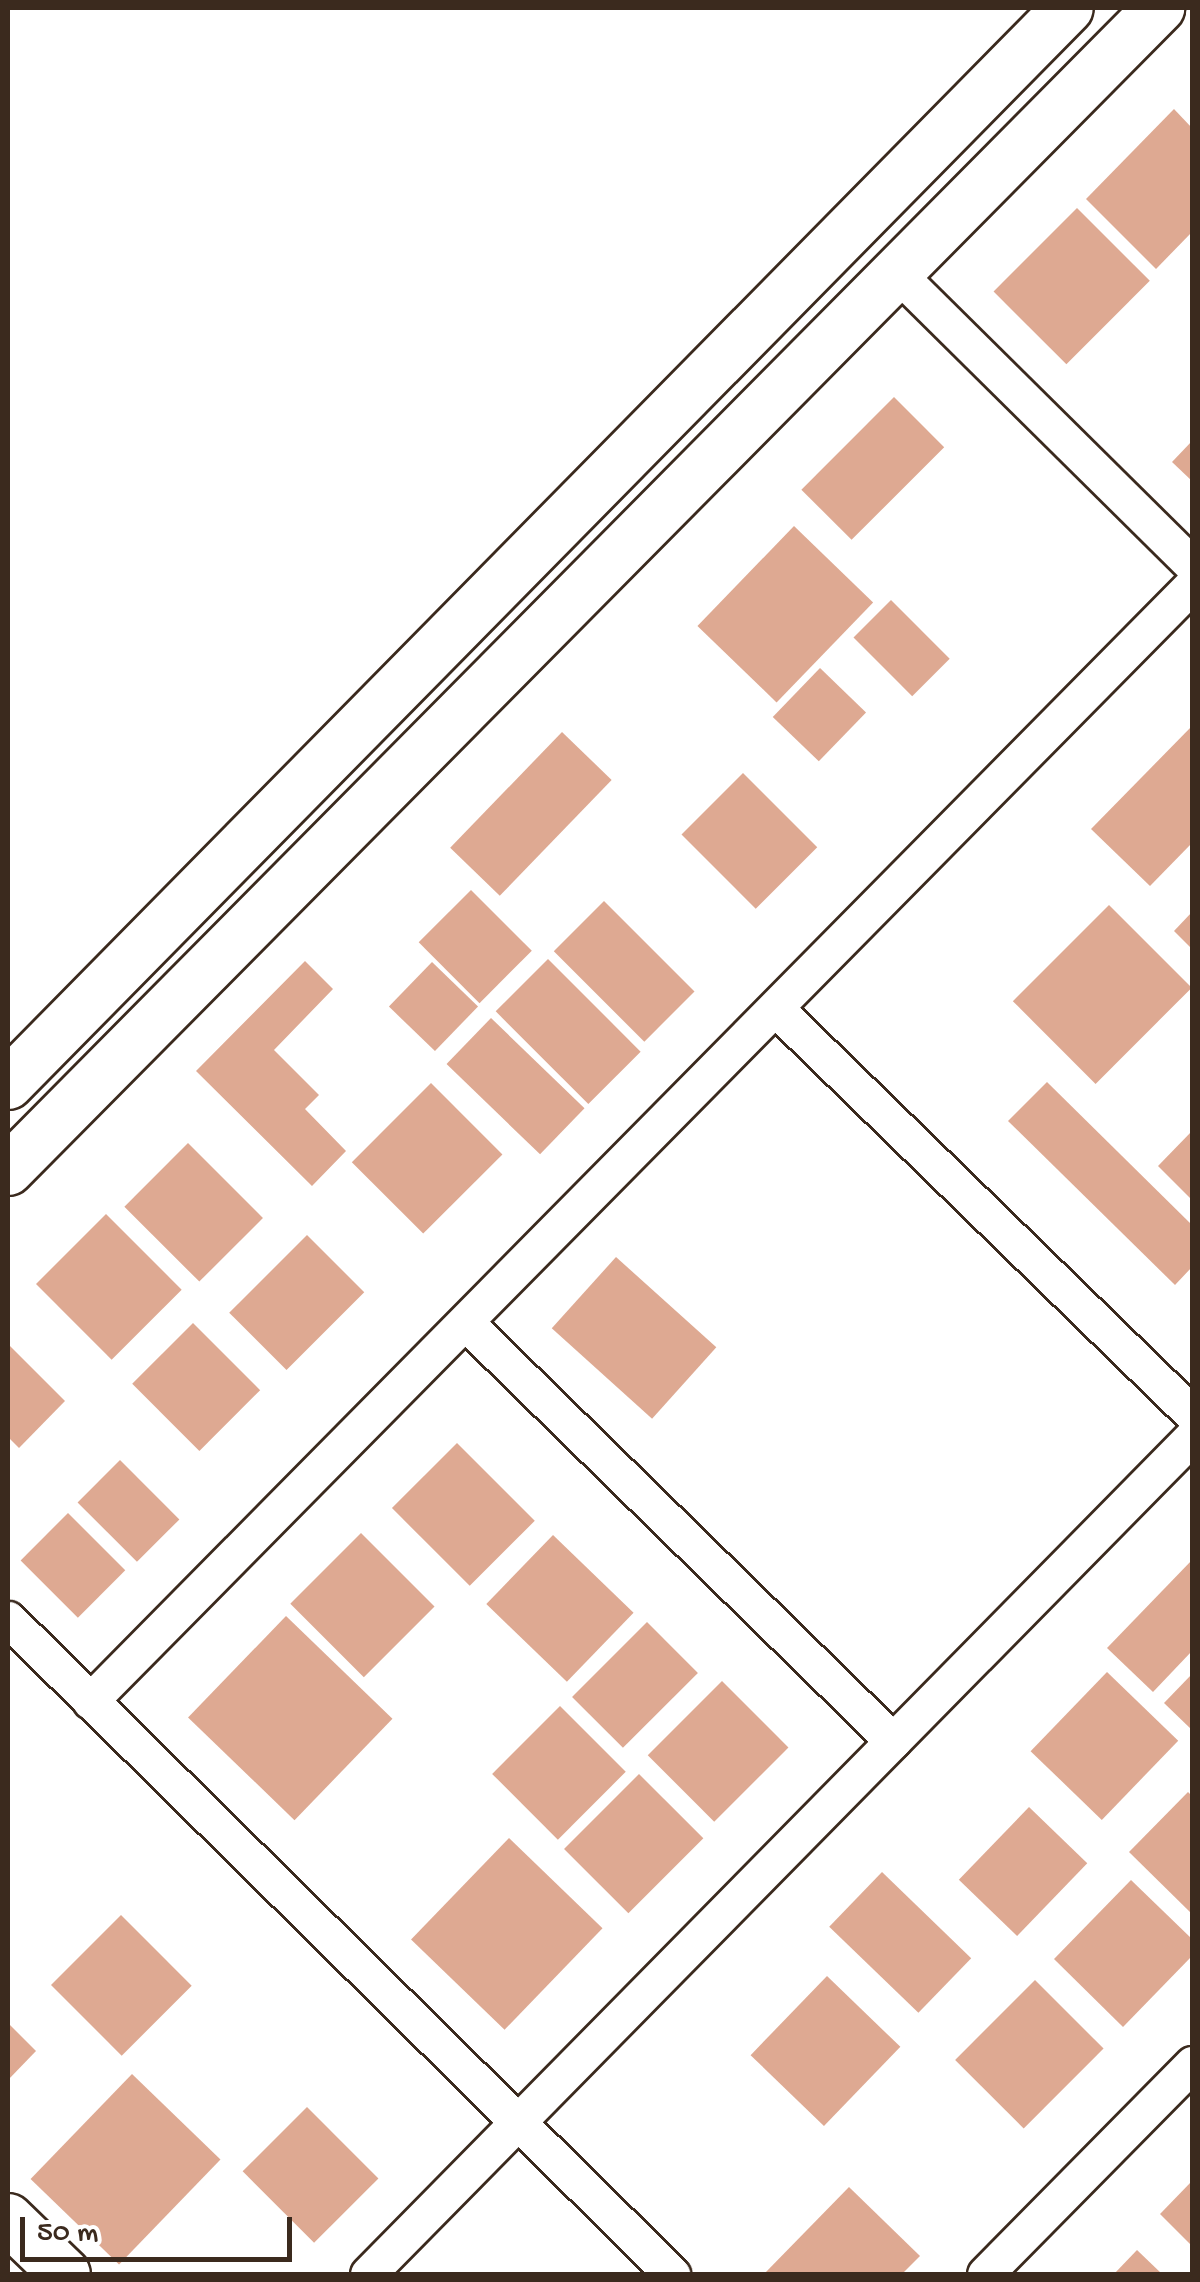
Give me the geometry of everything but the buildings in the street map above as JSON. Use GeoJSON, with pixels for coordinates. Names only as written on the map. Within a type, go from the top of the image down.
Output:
{"type":"FeatureCollection","features":[{"type":"Feature","properties":{"kind":"street"},"geometry":{"type":"LineString","coordinates":[[8,1084],[1068,8]]}},
{"type":"Feature","properties":{"kind":"street"},"geometry":{"type":"LineString","coordinates":[[8,1170],[1159,8]]}},
{"type":"Feature","properties":{"kind":"street"},"geometry":{"type":"LineString","coordinates":[[895,271],[1192,565]]}},
{"type":"Feature","properties":{"kind":"street"},"geometry":{"type":"LineString","coordinates":[[90,1701],[1192,585]]}},
{"type":"Feature","properties":{"kind":"street"},"geometry":{"type":"LineString","coordinates":[[776,1008],[1192,1414]]}},
{"type":"Feature","properties":{"kind":"street"},"geometry":{"type":"LineString","coordinates":[[466,1322],[893,1742]]}},
{"type":"Feature","properties":{"kind":"street"},"geometry":{"type":"LineString","coordinates":[[368,2274],[1192,1436]]}},
{"type":"Feature","properties":{"kind":"street"},"geometry":{"type":"LineString","coordinates":[[8,1620],[672,2274]]}},
{"type":"Feature","properties":{"kind":"street"},"geometry":{"type":"LineString","coordinates":[[985,2274],[1192,2064]]}},
{"type":"Feature","properties":{"kind":"street"},"geometry":{"type":"LineString","coordinates":[[8,2218],[64,2274]]}}]}
